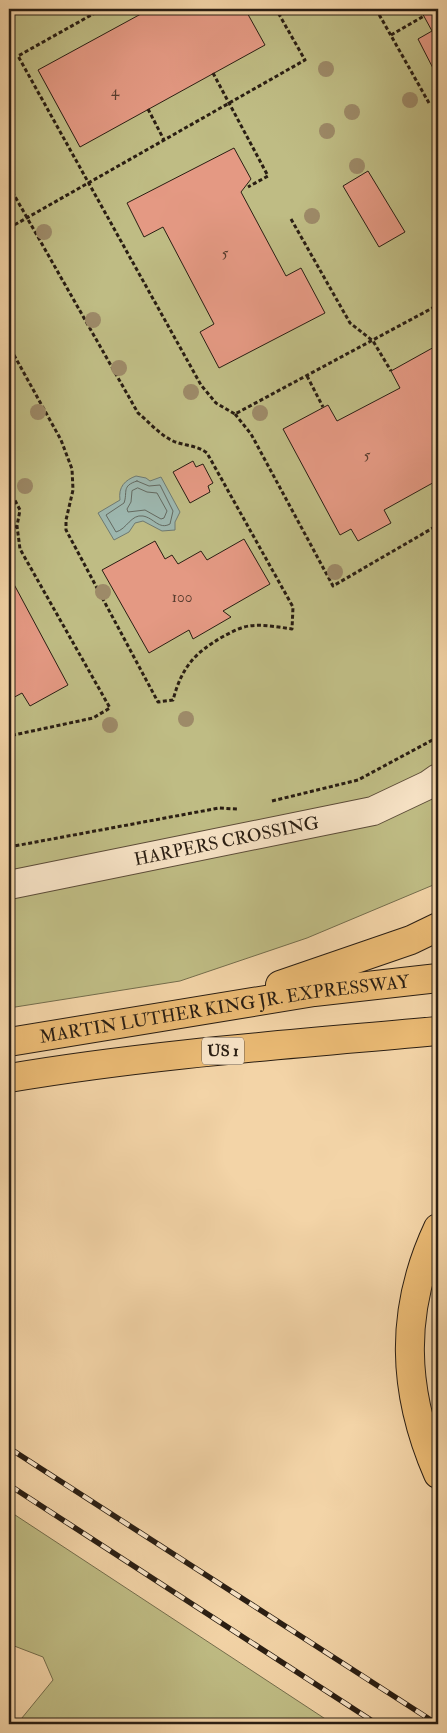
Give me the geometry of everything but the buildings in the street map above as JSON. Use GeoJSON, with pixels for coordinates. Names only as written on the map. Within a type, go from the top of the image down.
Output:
{"type":"FeatureCollection","features":[{"type":"Feature","properties":{"kind":"highway"},"geometry":{"type":"LineString","coordinates":[[214,1008],[411,940],[438,927]]}},
{"type":"Feature","properties":{"kind":"highway","name":"MARTIN LUTHER KING JR. EXPRESSWAY"},"geometry":{"type":"LineString","coordinates":[[9,1042],[314,992],[438,978]]}},
{"type":"Feature","properties":{"kind":"highway","name":"MARTIN LUTHER KING JR. EXPRESSWAY"},"geometry":{"type":"LineString","coordinates":[[9,1078],[215,1051],[438,1031]]}},
{"type":"Feature","properties":{"kind":"highway"},"geometry":{"type":"LineString","coordinates":[[438,1228],[422,1267],[415,1296],[409,1354],[417,1416],[426,1447],[438,1474]]}},
{"type":"Feature","properties":{"kind":"street","name":"HARPERS CROSSING"},"geometry":{"type":"LineString","coordinates":[[9,885],[373,811],[428,785],[438,778]]}},
{"type":"Feature","properties":{"kind":"path"},"geometry":{"type":"LineString","coordinates":[[102,9],[18,56],[201,385],[216,403],[235,414],[251,434],[333,586],[438,525]]}},
{"type":"Feature","properties":{"kind":"path"},"geometry":{"type":"LineString","coordinates":[[9,228],[306,60],[276,9]]}},
{"type":"Feature","properties":{"kind":"path"},"geometry":{"type":"LineString","coordinates":[[376,9],[429,103]]}},
{"type":"Feature","properties":{"kind":"path"},"geometry":{"type":"LineString","coordinates":[[391,35],[424,16]]}},
{"type":"Feature","properties":{"kind":"path"},"geometry":{"type":"LineString","coordinates":[[213,73],[268,176],[248,187]]}},
{"type":"Feature","properties":{"kind":"path"},"geometry":{"type":"LineString","coordinates":[[148,109],[164,140]]}},
{"type":"Feature","properties":{"kind":"path"},"geometry":{"type":"LineString","coordinates":[[9,186],[138,413],[171,440],[183,445],[196,447],[207,453],[293,607],[292,629],[248,626],[206,646],[191,660],[179,680],[173,700],[158,702],[66,530],[66,520],[73,490],[72,469],[61,440],[9,346]]}},
{"type":"Feature","properties":{"kind":"path"},"geometry":{"type":"LineString","coordinates":[[291,219],[350,323],[373,341],[390,371]]}},
{"type":"Feature","properties":{"kind":"path"},"geometry":{"type":"LineString","coordinates":[[235,414],[438,305]]}},
{"type":"Feature","properties":{"kind":"path"},"geometry":{"type":"LineString","coordinates":[[307,376],[323,408]]}},
{"type":"Feature","properties":{"kind":"path"},"geometry":{"type":"LineString","coordinates":[[9,489],[20,510],[18,526],[20,549],[110,708],[93,718],[9,736]]}},
{"type":"Feature","properties":{"kind":"path"},"geometry":{"type":"LineString","coordinates":[[9,530],[18,526]]}},
{"type":"Feature","properties":{"kind":"path"},"geometry":{"type":"LineString","coordinates":[[268,802],[358,780],[438,737]]}},
{"type":"Feature","properties":{"kind":"path"},"geometry":{"type":"LineString","coordinates":[[9,847],[219,808],[240,809]]}},
{"type":"Feature","properties":{"kind":"shaded area"},"geometry":{"type":"Polygon","coordinates":[[[9,9],[438,9],[438,883],[307,938],[180,981],[9,1008],[9,9]]]}},
{"type":"Feature","properties":{"kind":"shaded area"},"geometry":{"type":"Polygon","coordinates":[[[9,1511],[333,1724],[17,1724],[53,1680],[43,1657],[9,1644],[9,1511]]]}},
{"type":"Feature","properties":{"kind":"water"},"geometry":{"type":"Polygon","coordinates":[[[136,476],[150,481],[161,477],[180,512],[175,522],[175,530],[162,531],[143,521],[135,523],[129,532],[114,540],[98,513],[120,500],[120,491],[123,485],[136,476]]]}},
{"type":"Feature","properties":{"kind":"railway"},"geometry":{"type":"LineString","coordinates":[[9,1448],[437,1724]]}},
{"type":"Feature","properties":{"kind":"railway"},"geometry":{"type":"LineString","coordinates":[[9,1485],[377,1724]]}}]}
